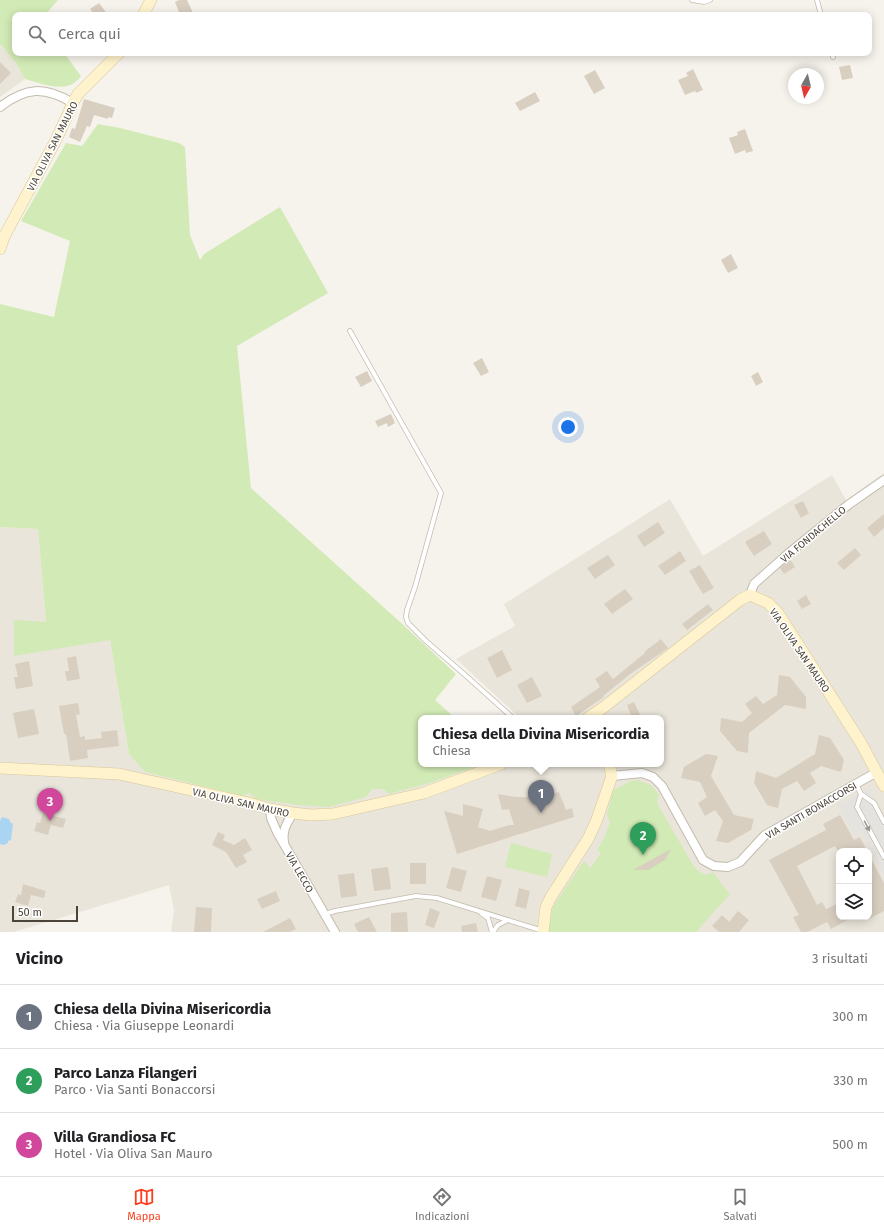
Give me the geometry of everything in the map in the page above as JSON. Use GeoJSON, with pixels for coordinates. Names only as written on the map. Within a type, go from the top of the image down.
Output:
{"type":"FeatureCollection","features":[{"type":"Feature","properties":{"kind":"street"},"geometry":{"type":"LineString","coordinates":[[145,12],[151,0]]}},
{"type":"Feature","properties":{"kind":"street","name":"VIA OLIVA SAN MAURO"},"geometry":{"type":"LineString","coordinates":[[0,249],[4,237],[56,140],[78,94],[116,56]]}},
{"type":"Feature","properties":{"kind":"street"},"geometry":{"type":"LineString","coordinates":[[0,107],[13,97],[34,90],[46,92],[73,103]]}},
{"type":"Feature","properties":{"kind":"street","name":"VIA FONDACHELLO"},"geometry":{"type":"LineString","coordinates":[[750,595],[754,584],[788,553],[848,504],[884,480]]}},
{"type":"Feature","properties":{"kind":"street"},"geometry":{"type":"LineString","coordinates":[[592,715],[740,600],[750,595]]}},
{"type":"Feature","properties":{"kind":"street","name":"VIA OLIVA SAN MAURO"},"geometry":{"type":"LineString","coordinates":[[750,595],[768,602],[778,612],[861,743],[884,786]]}},
{"type":"Feature","properties":{"kind":"street","name":"VIA OLIVA SAN MAURO"},"geometry":{"type":"LineString","coordinates":[[5,768],[119,774],[270,810],[311,815],[333,814],[424,793],[493,767]]}},
{"type":"Feature","properties":{"kind":"street"},"geometry":{"type":"LineString","coordinates":[[543,931],[546,907],[588,839],[596,822],[612,776],[609,767]]}},
{"type":"Feature","properties":{"kind":"street"},"geometry":{"type":"LineString","coordinates":[[0,777],[5,768]]}},
{"type":"Feature","properties":{"kind":"street","name":"VIA SANTI BONACCORSI"},"geometry":{"type":"LineString","coordinates":[[612,776],[642,773],[653,777],[662,786],[703,860],[714,866],[728,867],[740,862],[765,835],[877,772]]}},
{"type":"Feature","properties":{"kind":"street","name":"VIA LECCO"},"geometry":{"type":"LineString","coordinates":[[270,810],[271,818],[284,845],[335,932]]}},
{"type":"Feature","properties":{"kind":"street"},"geometry":{"type":"LineString","coordinates":[[284,845],[283,834],[286,824],[293,813]]}},
{"type":"Feature","properties":{"kind":"lane"},"geometry":{"type":"LineString","coordinates":[[692,0],[704,2],[710,0]]}},
{"type":"Feature","properties":{"kind":"lane"},"geometry":{"type":"LineString","coordinates":[[816,0],[820,12]]}},
{"type":"Feature","properties":{"kind":"lane"},"geometry":{"type":"LineString","coordinates":[[350,331],[441,493],[415,587],[407,610],[406,617],[408,623],[426,641],[510,715]]}},
{"type":"Feature","properties":{"kind":"lane"},"geometry":{"type":"LineString","coordinates":[[856,784],[861,794],[874,803],[884,822]]}},
{"type":"Feature","properties":{"kind":"lane"},"geometry":{"type":"LineString","coordinates":[[861,794],[857,806],[884,857]]}},
{"type":"Feature","properties":{"kind":"lane"},"geometry":{"type":"LineString","coordinates":[[325,914],[416,896],[437,898],[543,931]]}},
{"type":"Feature","properties":{"kind":"lane"},"geometry":{"type":"LineString","coordinates":[[479,911],[488,918],[493,932]]}},
{"type":"Feature","properties":{"kind":"lane"},"geometry":{"type":"LineString","coordinates":[[493,932],[498,925],[508,919]]}},
{"type":"Feature","properties":{"kind":"shaded area"},"geometry":{"type":"Polygon","coordinates":[[[0,44],[16,63],[25,79],[0,97],[0,44]]]}},
{"type":"Feature","properties":{"kind":"shaded area"},"geometry":{"type":"Polygon","coordinates":[[[884,473],[884,932],[171,932],[174,910],[169,885],[14,932],[0,932],[0,527],[38,529],[46,623],[110,640],[129,754],[145,772],[243,796],[250,793],[372,789],[383,789],[389,794],[430,783],[474,767],[664,767],[664,715],[517,715],[456,659],[515,626],[504,604],[670,499],[703,556],[832,475],[846,500],[884,473]]]}},
{"type":"Feature","properties":{"kind":"shaded area"},"geometry":{"type":"Polygon","coordinates":[[[869,789],[884,816],[884,875],[872,852],[872,848],[870,848],[862,832],[854,836],[838,804],[869,789]]]}},
{"type":"Feature","properties":{"kind":"green space"},"geometry":{"type":"Polygon","coordinates":[[[0,0],[58,0],[48,12],[12,12],[12,56],[66,56],[81,76],[76,82],[63,87],[25,79],[16,63],[0,44],[0,0]]]}},
{"type":"Feature","properties":{"kind":"green space"},"geometry":{"type":"Polygon","coordinates":[[[98,124],[179,143],[185,147],[190,235],[200,260],[204,254],[280,207],[328,293],[237,346],[251,488],[456,674],[435,700],[452,715],[418,715],[418,767],[474,767],[430,783],[389,794],[383,789],[372,789],[366,797],[329,807],[298,805],[256,799],[250,793],[243,796],[145,772],[129,754],[110,640],[14,656],[14,620],[46,622],[38,529],[0,527],[0,304],[54,317],[70,241],[21,221],[66,143],[82,146],[98,124]]]}},
{"type":"Feature","properties":{"kind":"green space"},"geometry":{"type":"Polygon","coordinates":[[[638,780],[651,785],[659,795],[657,803],[693,865],[698,871],[706,875],[713,872],[730,894],[696,932],[548,932],[553,907],[581,865],[584,861],[590,868],[601,853],[597,850],[610,823],[607,814],[613,791],[631,781],[638,780]]]}},
{"type":"Feature","properties":{"kind":"green space"},"geometry":{"type":"Polygon","coordinates":[[[511,843],[552,854],[547,877],[505,867],[511,843]]]}},
{"type":"Feature","properties":{"kind":"water"},"geometry":{"type":"Polygon","coordinates":[[[2,817],[9,819],[13,824],[11,840],[3,845],[0,844],[0,821],[2,817]]]}},
{"type":"Feature","properties":{"kind":"building"},"geometry":{"type":"Polygon","coordinates":[[[179,0],[187,0],[193,12],[179,12],[175,2],[179,0]]]}},
{"type":"Feature","properties":{"kind":"building"},"geometry":{"type":"Polygon","coordinates":[[[99,3],[106,12],[92,12],[90,9],[99,3]]]}},
{"type":"Feature","properties":{"kind":"building"},"geometry":{"type":"Polygon","coordinates":[[[0,62],[11,73],[0,84],[0,62]]]}},
{"type":"Feature","properties":{"kind":"building"},"geometry":{"type":"Polygon","coordinates":[[[850,65],[853,78],[842,80],[839,67],[850,65]]]}},
{"type":"Feature","properties":{"kind":"building"},"geometry":{"type":"Polygon","coordinates":[[[693,69],[703,90],[685,95],[678,80],[688,76],[686,73],[693,69]]]}},
{"type":"Feature","properties":{"kind":"building"},"geometry":{"type":"Polygon","coordinates":[[[595,70],[605,88],[594,94],[584,76],[595,70]]]}},
{"type":"Feature","properties":{"kind":"building"},"geometry":{"type":"Polygon","coordinates":[[[535,92],[540,101],[520,111],[515,103],[535,92]]]}},
{"type":"Feature","properties":{"kind":"building"},"geometry":{"type":"Polygon","coordinates":[[[84,99],[115,108],[112,118],[108,117],[108,119],[94,115],[90,127],[87,126],[80,142],[69,137],[72,128],[75,129],[84,99]]]}},
{"type":"Feature","properties":{"kind":"building"},"geometry":{"type":"Polygon","coordinates":[[[745,129],[753,151],[746,153],[745,150],[735,154],[729,138],[738,135],[737,132],[745,129]]]}},
{"type":"Feature","properties":{"kind":"building"},"geometry":{"type":"Polygon","coordinates":[[[731,254],[738,268],[728,273],[721,260],[731,254]]]}},
{"type":"Feature","properties":{"kind":"building"},"geometry":{"type":"Polygon","coordinates":[[[482,358],[489,372],[481,376],[473,363],[482,358]]]}},
{"type":"Feature","properties":{"kind":"building"},"geometry":{"type":"Polygon","coordinates":[[[367,371],[372,381],[361,387],[355,377],[367,371]]]}},
{"type":"Feature","properties":{"kind":"building"},"geometry":{"type":"Polygon","coordinates":[[[758,372],[763,382],[756,386],[751,376],[758,372]]]}},
{"type":"Feature","properties":{"kind":"building"},"geometry":{"type":"Polygon","coordinates":[[[391,414],[395,423],[388,427],[387,423],[378,427],[375,421],[391,414]]]}},
{"type":"Feature","properties":{"kind":"building"},"geometry":{"type":"Polygon","coordinates":[[[803,501],[809,513],[801,518],[794,505],[803,501]]]}},
{"type":"Feature","properties":{"kind":"building"},"geometry":{"type":"Polygon","coordinates":[[[884,514],[884,528],[874,537],[867,528],[884,514]]]}},
{"type":"Feature","properties":{"kind":"building"},"geometry":{"type":"Polygon","coordinates":[[[658,522],[665,533],[644,547],[637,536],[658,522]]]}},
{"type":"Feature","properties":{"kind":"building"},"geometry":{"type":"Polygon","coordinates":[[[764,531],[772,544],[754,556],[745,542],[764,531]]]}},
{"type":"Feature","properties":{"kind":"building"},"geometry":{"type":"Polygon","coordinates":[[[855,548],[861,555],[844,570],[837,563],[855,548]]]}},
{"type":"Feature","properties":{"kind":"building"},"geometry":{"type":"Polygon","coordinates":[[[680,551],[686,561],[665,575],[658,566],[680,551]]]}},
{"type":"Feature","properties":{"kind":"building"},"geometry":{"type":"Polygon","coordinates":[[[608,555],[615,565],[595,579],[587,568],[608,555]]]}},
{"type":"Feature","properties":{"kind":"building"},"geometry":{"type":"Polygon","coordinates":[[[790,559],[795,567],[784,574],[780,568],[790,559]]]}},
{"type":"Feature","properties":{"kind":"building"},"geometry":{"type":"Polygon","coordinates":[[[700,565],[714,588],[703,594],[689,571],[700,565]]]}},
{"type":"Feature","properties":{"kind":"building"},"geometry":{"type":"Polygon","coordinates":[[[625,589],[633,599],[612,614],[604,604],[625,589]]]}},
{"type":"Feature","properties":{"kind":"building"},"geometry":{"type":"Polygon","coordinates":[[[806,595],[811,604],[802,609],[797,601],[806,595]]]}},
{"type":"Feature","properties":{"kind":"building"},"geometry":{"type":"Polygon","coordinates":[[[708,604],[713,610],[687,630],[682,624],[708,604]]]}},
{"type":"Feature","properties":{"kind":"building"},"geometry":{"type":"Polygon","coordinates":[[[661,639],[668,648],[629,675],[603,696],[604,697],[575,715],[571,707],[600,687],[595,679],[607,671],[613,679],[645,653],[644,652],[661,639]]]}},
{"type":"Feature","properties":{"kind":"building"},"geometry":{"type":"Polygon","coordinates":[[[502,650],[512,670],[497,678],[487,658],[502,650]]]}},
{"type":"Feature","properties":{"kind":"building"},"geometry":{"type":"Polygon","coordinates":[[[76,656],[80,679],[67,681],[65,671],[69,671],[67,658],[76,656]]]}},
{"type":"Feature","properties":{"kind":"building"},"geometry":{"type":"Polygon","coordinates":[[[29,661],[33,686],[16,689],[14,677],[18,677],[15,664],[29,661]]]}},
{"type":"Feature","properties":{"kind":"building"},"geometry":{"type":"Polygon","coordinates":[[[779,675],[790,677],[806,697],[806,709],[785,705],[749,733],[748,753],[737,751],[720,731],[721,718],[742,722],[752,713],[745,704],[756,696],[763,704],[777,695],[779,675]]]}},
{"type":"Feature","properties":{"kind":"building"},"geometry":{"type":"Polygon","coordinates":[[[532,677],[542,696],[527,703],[517,685],[532,677]]]}},
{"type":"Feature","properties":{"kind":"building"},"geometry":{"type":"Polygon","coordinates":[[[634,702],[640,715],[631,715],[627,705],[634,702]]]}},
{"type":"Feature","properties":{"kind":"building"},"geometry":{"type":"Polygon","coordinates":[[[78,703],[80,714],[76,715],[80,737],[85,736],[85,740],[102,738],[101,732],[117,730],[119,746],[87,750],[88,758],[70,761],[66,734],[64,734],[59,706],[78,703]]]}},
{"type":"Feature","properties":{"kind":"building"},"geometry":{"type":"Polygon","coordinates":[[[34,709],[39,734],[18,738],[13,713],[34,709]]]}},
{"type":"Feature","properties":{"kind":"building"},"geometry":{"type":"Polygon","coordinates":[[[819,735],[830,738],[844,760],[841,772],[821,766],[810,773],[816,783],[804,791],[797,781],[782,789],[778,808],[767,805],[754,783],[756,771],[776,778],[815,754],[819,735]]]}},
{"type":"Feature","properties":{"kind":"building"},"geometry":{"type":"Polygon","coordinates":[[[706,754],[718,756],[711,776],[734,815],[754,819],[751,830],[728,843],[716,841],[723,821],[715,810],[705,816],[698,803],[707,797],[700,782],[681,778],[684,767],[706,754]]]}},
{"type":"Feature","properties":{"kind":"building"},"geometry":{"type":"Polygon","coordinates":[[[559,792],[566,810],[572,808],[574,817],[457,854],[444,811],[463,816],[463,804],[483,809],[478,827],[490,831],[509,825],[514,825],[509,809],[502,810],[498,794],[516,797],[534,797],[559,792]]]}},
{"type":"Feature","properties":{"kind":"building"},"geometry":{"type":"Polygon","coordinates":[[[43,813],[66,819],[63,828],[51,825],[48,835],[34,831],[37,822],[40,823],[43,813]]]}},
{"type":"Feature","properties":{"kind":"building"},"geometry":{"type":"Polygon","coordinates":[[[840,815],[854,840],[860,837],[866,848],[836,848],[835,846],[797,866],[817,905],[822,902],[826,909],[836,904],[836,920],[848,920],[831,929],[827,922],[807,932],[801,932],[793,917],[799,915],[769,860],[826,830],[823,824],[840,815]]]}},
{"type":"Feature","properties":{"kind":"building"},"geometry":{"type":"Polygon","coordinates":[[[218,832],[225,835],[223,840],[234,845],[245,838],[252,850],[243,855],[247,862],[236,868],[226,852],[212,845],[218,832]]]}},
{"type":"Feature","properties":{"kind":"building"},"geometry":{"type":"Polygon","coordinates":[[[671,849],[665,860],[648,870],[633,870],[671,849]]]}},
{"type":"Feature","properties":{"kind":"building"},"geometry":{"type":"Polygon","coordinates":[[[872,861],[884,883],[884,911],[872,917],[872,861]]]}},
{"type":"Feature","properties":{"kind":"building"},"geometry":{"type":"Polygon","coordinates":[[[410,863],[426,863],[426,884],[410,884],[410,863]]]}},
{"type":"Feature","properties":{"kind":"building"},"geometry":{"type":"Polygon","coordinates":[[[388,867],[391,889],[374,891],[371,869],[388,867]]]}},
{"type":"Feature","properties":{"kind":"building"},"geometry":{"type":"Polygon","coordinates":[[[452,867],[467,871],[461,892],[446,888],[452,867]]]}},
{"type":"Feature","properties":{"kind":"building"},"geometry":{"type":"Polygon","coordinates":[[[354,873],[357,896],[341,898],[338,875],[354,873]]]}},
{"type":"Feature","properties":{"kind":"building"},"geometry":{"type":"Polygon","coordinates":[[[487,876],[502,880],[496,901],[481,897],[487,876]]]}},
{"type":"Feature","properties":{"kind":"building"},"geometry":{"type":"Polygon","coordinates":[[[23,884],[46,891],[44,898],[31,895],[28,906],[15,902],[18,894],[21,895],[23,884]]]}},
{"type":"Feature","properties":{"kind":"building"},"geometry":{"type":"Polygon","coordinates":[[[519,888],[530,891],[526,909],[515,906],[519,888]]]}},
{"type":"Feature","properties":{"kind":"building"},"geometry":{"type":"Polygon","coordinates":[[[276,891],[280,901],[262,909],[257,899],[276,891]]]}},
{"type":"Feature","properties":{"kind":"building"},"geometry":{"type":"Polygon","coordinates":[[[196,907],[212,908],[211,932],[194,932],[196,907]]]}},
{"type":"Feature","properties":{"kind":"building"},"geometry":{"type":"Polygon","coordinates":[[[430,908],[440,912],[434,928],[425,925],[430,908]]]}},
{"type":"Feature","properties":{"kind":"building"},"geometry":{"type":"Polygon","coordinates":[[[738,911],[749,920],[739,932],[719,932],[712,926],[722,915],[729,922],[738,911]]]}},
{"type":"Feature","properties":{"kind":"building"},"geometry":{"type":"Polygon","coordinates":[[[407,912],[408,932],[391,932],[391,913],[407,912]]]}},
{"type":"Feature","properties":{"kind":"building"},"geometry":{"type":"Polygon","coordinates":[[[369,917],[377,932],[358,932],[354,924],[369,917]]]}},
{"type":"Feature","properties":{"kind":"building"},"geometry":{"type":"Polygon","coordinates":[[[290,918],[296,929],[290,932],[263,932],[290,918]]]}},
{"type":"Feature","properties":{"kind":"building"},"geometry":{"type":"Polygon","coordinates":[[[476,923],[478,932],[462,932],[461,926],[476,923]]]}},
{"type":"Feature","properties":{"kind":"place","name":"Chiesa della Divina Misericordia"},"geometry":{"type":"Point","coordinates":[541,813]}},
{"type":"Feature","properties":{"kind":"place","name":"Villa Grandiosa FC"},"geometry":{"type":"Point","coordinates":[50,821]}},
{"type":"Feature","properties":{"kind":"place","name":"Parco Lanza Filangeri"},"geometry":{"type":"Point","coordinates":[643,855]}}]}
